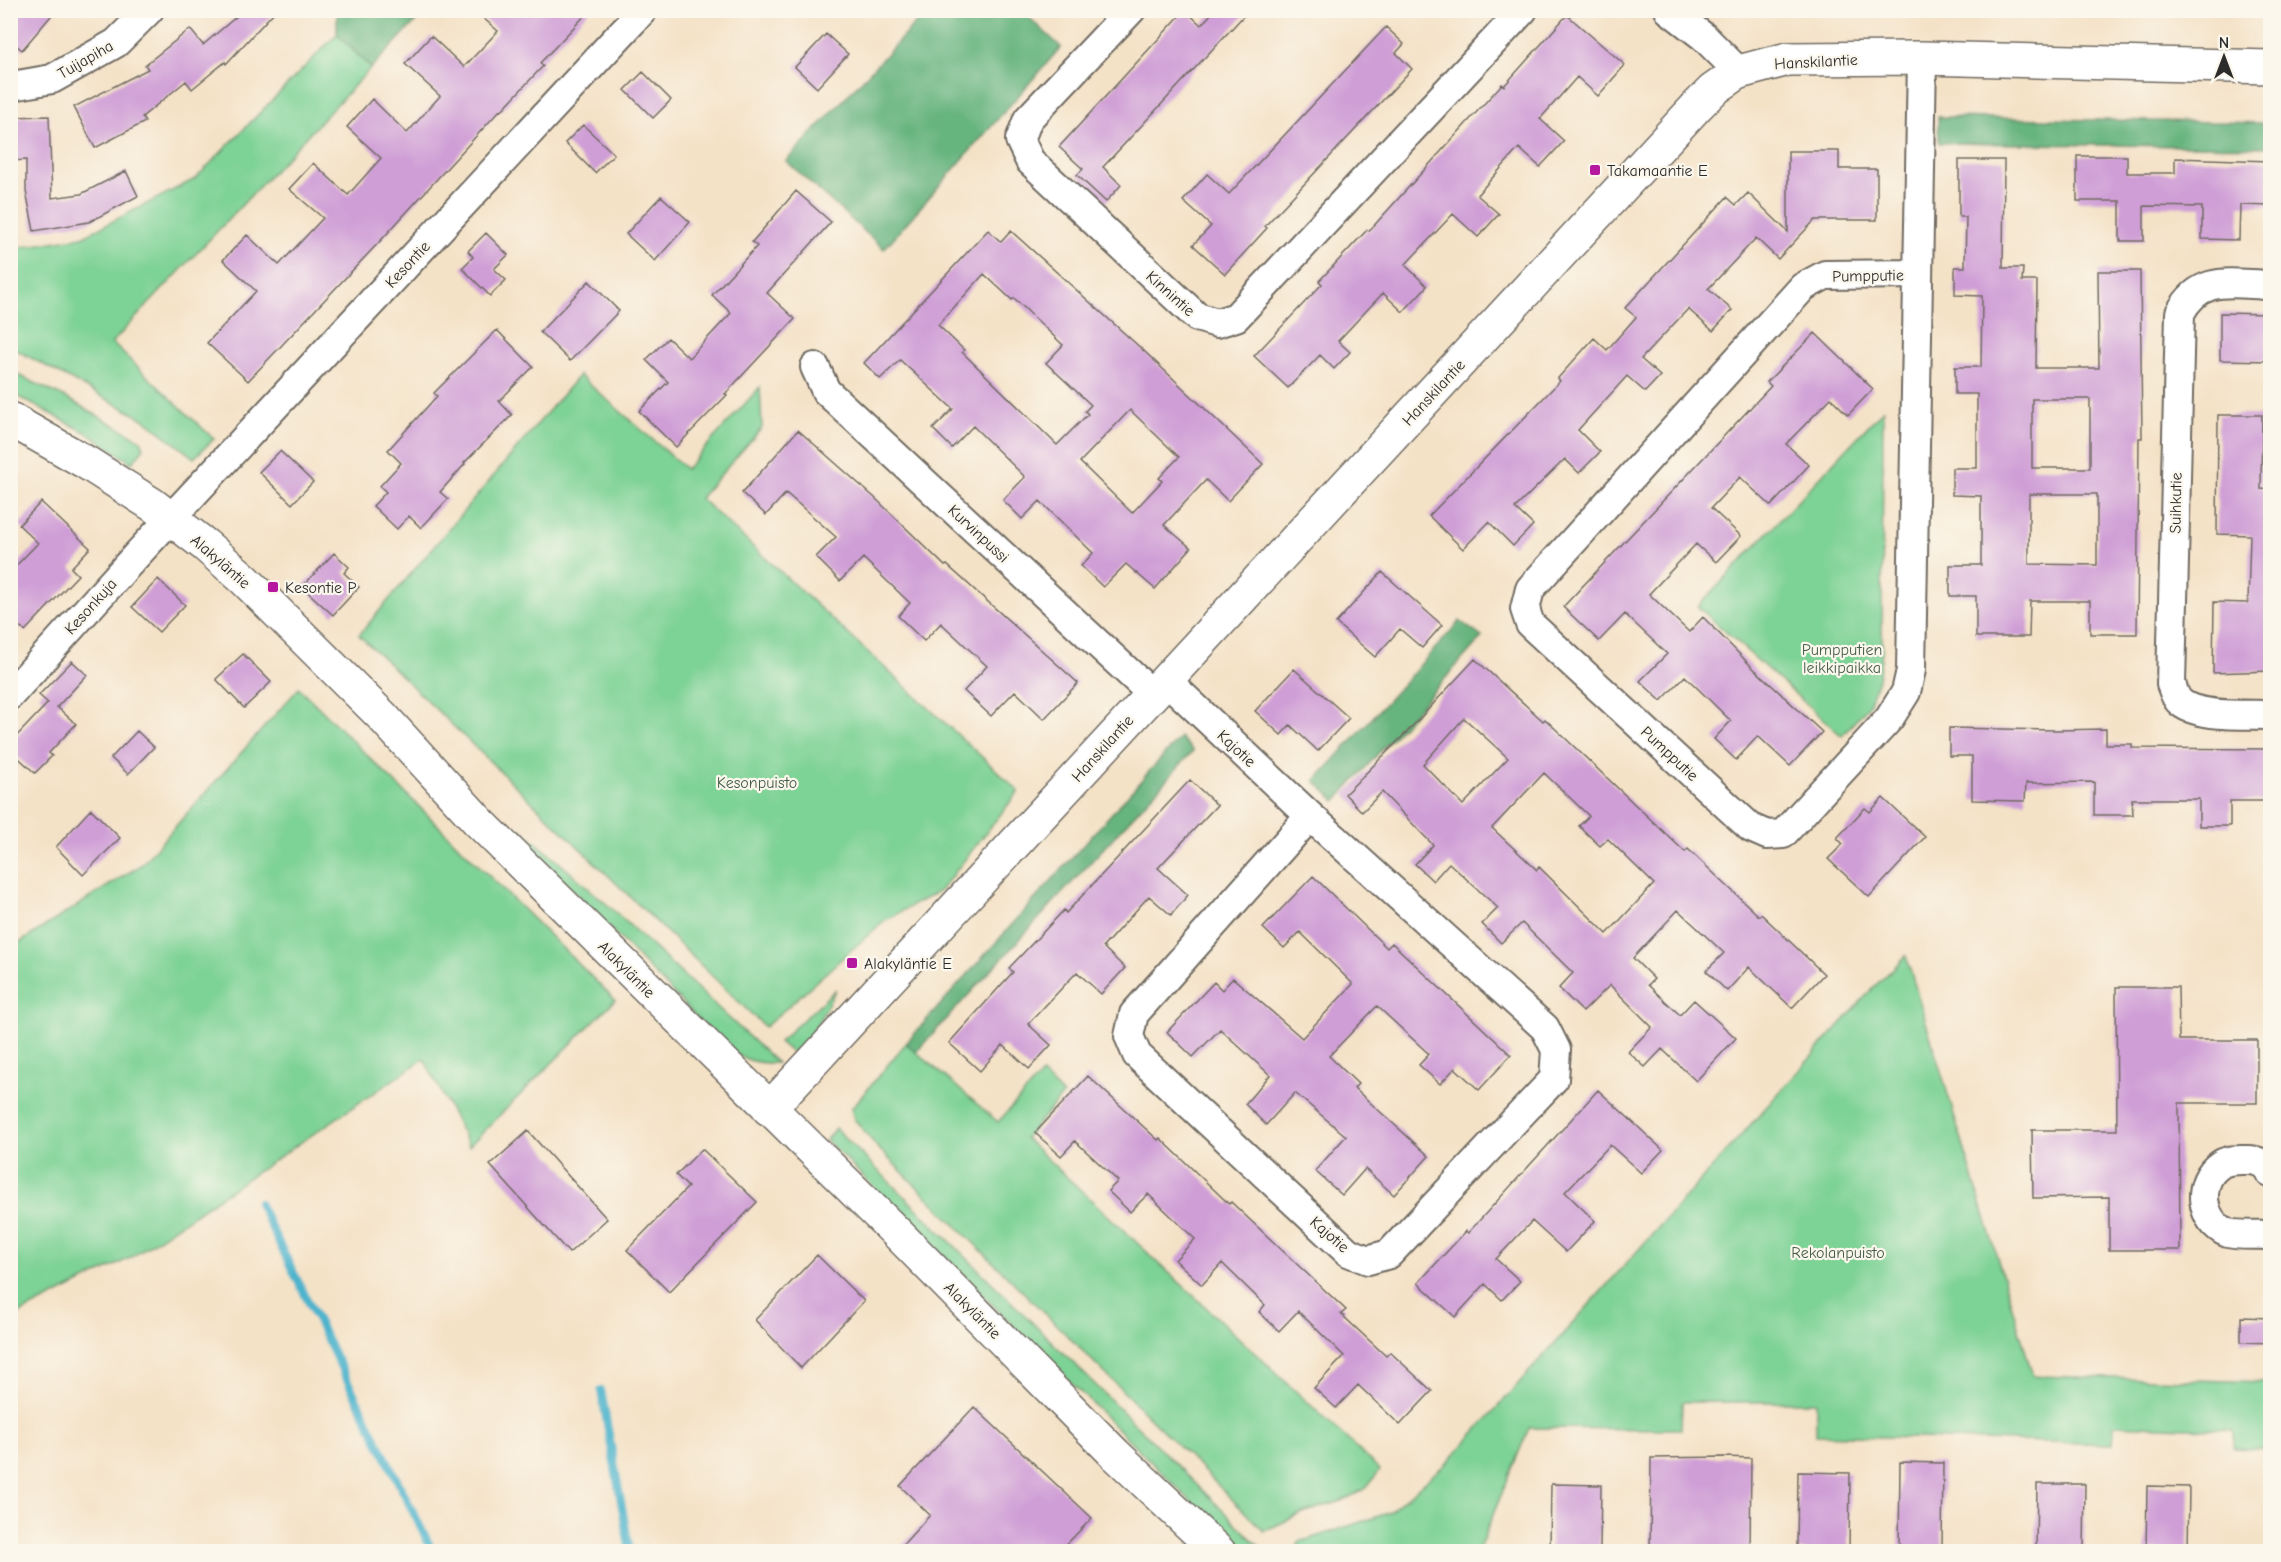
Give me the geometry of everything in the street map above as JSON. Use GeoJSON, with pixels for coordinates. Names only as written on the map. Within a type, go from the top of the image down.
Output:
{"type":"FeatureCollection","features":[{"type":"Feature","properties":{"kind":"street","name":"Tuijapiha"},"geometry":{"type":"LineString","coordinates":[[10,84],[18,85],[51,79],[116,43],[149,10]]}},
{"type":"Feature","properties":{"kind":"street","name":"Kesontie"},"geometry":{"type":"LineString","coordinates":[[171,518],[643,10]]}},
{"type":"Feature","properties":{"kind":"street","name":"Kinnintie"},"geometry":{"type":"LineString","coordinates":[[1131,10],[1028,119],[1020,140],[1030,161],[1188,309],[1197,317],[1217,323],[1236,317],[1523,10]]}},
{"type":"Feature","properties":{"kind":"street"},"geometry":{"type":"LineString","coordinates":[[1669,10],[1704,37],[1739,72]]}},
{"type":"Feature","properties":{"kind":"street","name":"Hanskilantie"},"geometry":{"type":"LineString","coordinates":[[769,1109],[1158,686],[1713,90],[1739,72],[1788,59],[1922,58],[2271,67]]}},
{"type":"Feature","properties":{"kind":"street","name":"Pumpputie"},"geometry":{"type":"LineString","coordinates":[[1917,274],[1825,275],[1803,287],[1530,589],[1525,609],[1530,624],[1751,828],[1767,835],[1783,834],[1889,719],[1906,692],[1911,670],[1922,58]]}},
{"type":"Feature","properties":{"kind":"street","name":"Suihkutie"},"geometry":{"type":"LineString","coordinates":[[2271,285],[2203,286],[2188,298],[2180,313],[2170,684],[2178,700],[2206,713],[2271,715]]}},
{"type":"Feature","properties":{"kind":"street","name":"Kurvinpussi"},"geometry":{"type":"LineString","coordinates":[[815,367],[826,391],[1158,686]]}},
{"type":"Feature","properties":{"kind":"street","name":"Alakyläntie"},"geometry":{"type":"LineString","coordinates":[[10,419],[87,463],[171,518],[244,579],[382,716],[479,822],[901,1237],[1212,1549]]}},
{"type":"Feature","properties":{"kind":"street","name":"Kesonkuja"},"geometry":{"type":"LineString","coordinates":[[10,695],[171,518]]}},
{"type":"Feature","properties":{"kind":"street","name":"Kajotie"},"geometry":{"type":"LineString","coordinates":[[1158,686],[1310,816],[1545,1028],[1556,1050],[1554,1079],[1389,1254],[1368,1260],[1348,1252],[1145,1063],[1137,1055],[1129,1036],[1134,1014],[1310,816]]}},
{"type":"Feature","properties":{"kind":"street"},"geometry":{"type":"LineString","coordinates":[[2271,1173],[2268,1168],[2255,1160],[2234,1160],[2221,1164],[2210,1175],[2204,1189],[2204,1205],[2211,1221],[2229,1233],[2271,1235]]}},
{"type":"Feature","properties":{"kind":"green space"},"geometry":{"type":"Polygon","coordinates":[[[337,10],[426,11],[371,68],[337,34],[337,10]]]}},
{"type":"Feature","properties":{"kind":"green space"},"geometry":{"type":"Polygon","coordinates":[[[927,11],[1022,11],[1061,47],[884,249],[786,161],[927,11]]]}},
{"type":"Feature","properties":{"kind":"green space"},"geometry":{"type":"Polygon","coordinates":[[[337,34],[371,68],[112,343],[214,439],[194,458],[145,420],[11,347],[11,249],[82,237],[195,179],[337,34]]]}},
{"type":"Feature","properties":{"kind":"green space"},"geometry":{"type":"Polygon","coordinates":[[[1938,117],[2270,123],[2270,147],[1939,143],[1938,117]]]}},
{"type":"Feature","properties":{"kind":"green space"},"geometry":{"type":"Polygon","coordinates":[[[10,371],[68,399],[141,440],[144,448],[132,463],[87,433],[11,393],[10,371]]]}},
{"type":"Feature","properties":{"kind":"green space","name":"Kesonpuisto"},"geometry":{"type":"Polygon","coordinates":[[[579,375],[686,469],[760,387],[762,428],[700,498],[1019,791],[940,891],[885,920],[765,1027],[359,635],[579,375]]]}},
{"type":"Feature","properties":{"kind":"green space","name":"Pumpputien leikkipaikka"},"geometry":{"type":"Polygon","coordinates":[[[1883,410],[1882,653],[1878,679],[1869,705],[1842,736],[1698,607],[1883,410]]]}},
{"type":"Feature","properties":{"kind":"green space"},"geometry":{"type":"Polygon","coordinates":[[[1460,621],[1482,637],[1336,801],[1315,781],[1460,621]]]}},
{"type":"Feature","properties":{"kind":"green space"},"geometry":{"type":"Polygon","coordinates":[[[299,688],[615,1000],[469,1146],[424,1059],[130,1258],[11,1318],[11,948],[141,865],[299,688]]]}},
{"type":"Feature","properties":{"kind":"green space"},"geometry":{"type":"Polygon","coordinates":[[[1180,737],[1193,751],[916,1052],[906,1043],[1180,737]]]}},
{"type":"Feature","properties":{"kind":"green space"},"geometry":{"type":"Polygon","coordinates":[[[521,829],[609,906],[777,1063],[751,1060],[727,1049],[518,834],[521,829]]]}},
{"type":"Feature","properties":{"kind":"green space","name":"Rekolanpuisto"},"geometry":{"type":"Polygon","coordinates":[[[1906,956],[2033,1376],[2270,1382],[2270,1450],[2234,1448],[2234,1430],[2114,1425],[2113,1444],[1816,1435],[1816,1402],[1682,1402],[1681,1429],[1529,1428],[1478,1551],[1294,1551],[1300,1542],[1388,1513],[1449,1461],[1874,987],[1906,956]]]}},
{"type":"Feature","properties":{"kind":"green space"},"geometry":{"type":"Polygon","coordinates":[[[836,989],[809,1040],[792,1053],[779,1042],[836,989]]]}},
{"type":"Feature","properties":{"kind":"green space"},"geometry":{"type":"Polygon","coordinates":[[[906,1043],[998,1122],[1042,1074],[1063,1095],[1025,1138],[1380,1470],[1365,1489],[1342,1501],[1305,1512],[1264,1531],[877,1147],[854,1119],[851,1109],[906,1043]]]}},
{"type":"Feature","properties":{"kind":"green space"},"geometry":{"type":"Polygon","coordinates":[[[835,1128],[1264,1551],[1241,1551],[826,1140],[835,1128]]]}},
{"type":"Feature","properties":{"kind":"building"},"geometry":{"type":"Polygon","coordinates":[[[10,10],[56,10],[22,50],[10,40],[10,10]]]}},
{"type":"Feature","properties":{"kind":"building"},"geometry":{"type":"Polygon","coordinates":[[[244,10],[276,10],[226,64],[225,62],[192,89],[186,81],[142,117],[145,122],[95,148],[74,107],[148,69],[145,65],[190,29],[203,45],[244,10]]]}},
{"type":"Feature","properties":{"kind":"building"},"geometry":{"type":"Polygon","coordinates":[[[474,10],[590,10],[540,63],[543,66],[248,381],[207,343],[256,291],[223,260],[247,235],[279,265],[323,218],[289,189],[313,163],[348,195],[381,158],[347,127],[372,99],[407,133],[440,96],[405,64],[431,36],[464,67],[498,31],[474,10]]]}},
{"type":"Feature","properties":{"kind":"building"},"geometry":{"type":"Polygon","coordinates":[[[1185,10],[1201,25],[1215,10],[1249,10],[1103,167],[1121,185],[1106,202],[1077,175],[1083,169],[1059,147],[1185,10]]]}},
{"type":"Feature","properties":{"kind":"building"},"geometry":{"type":"Polygon","coordinates":[[[1567,15],[1625,65],[1598,96],[1577,77],[1540,119],[1564,141],[1540,167],[1519,148],[1477,195],[1499,214],[1478,237],[1453,214],[1405,265],[1427,286],[1403,312],[1383,293],[1338,341],[1350,352],[1334,369],[1320,355],[1288,388],[1254,356],[1322,284],[1319,281],[1367,230],[1369,231],[1567,15]]]}},
{"type":"Feature","properties":{"kind":"building"},"geometry":{"type":"Polygon","coordinates":[[[1386,27],[1404,44],[1396,53],[1412,69],[1265,226],[1267,228],[1225,274],[1193,245],[1211,226],[1183,201],[1207,174],[1229,194],[1386,27]]]}},
{"type":"Feature","properties":{"kind":"building"},"geometry":{"type":"Polygon","coordinates":[[[826,34],[848,54],[817,88],[795,67],[826,34]]]}},
{"type":"Feature","properties":{"kind":"building"},"geometry":{"type":"Polygon","coordinates":[[[643,72],[671,100],[653,118],[625,90],[643,72]]]}},
{"type":"Feature","properties":{"kind":"building"},"geometry":{"type":"Polygon","coordinates":[[[49,116],[52,198],[81,194],[126,171],[138,196],[89,222],[34,231],[26,191],[26,160],[10,161],[10,117],[49,116]]]}},
{"type":"Feature","properties":{"kind":"building"},"geometry":{"type":"Polygon","coordinates":[[[583,125],[614,154],[595,173],[565,143],[583,125]]]}},
{"type":"Feature","properties":{"kind":"building"},"geometry":{"type":"Polygon","coordinates":[[[1788,151],[1839,151],[1839,169],[1877,169],[1877,220],[1815,220],[1778,259],[1756,238],[1708,289],[1732,310],[1713,331],[1688,309],[1641,359],[1660,376],[1645,392],[1627,376],[1578,430],[1600,452],[1579,473],[1565,459],[1515,508],[1533,525],[1513,546],[1489,522],[1463,549],[1429,516],[1560,381],[1558,378],[1594,338],[1607,350],[1636,317],[1625,308],[1727,197],[1736,205],[1748,193],[1788,232],[1788,151]]]}},
{"type":"Feature","properties":{"kind":"building"},"geometry":{"type":"Polygon","coordinates":[[[2077,156],[2127,156],[2127,173],[2175,173],[2175,158],[2271,161],[2271,206],[2240,205],[2239,240],[2202,239],[2202,207],[2144,206],[2144,241],[2120,241],[2120,201],[2077,201],[2077,156]]]}},
{"type":"Feature","properties":{"kind":"building"},"geometry":{"type":"Polygon","coordinates":[[[1959,160],[2004,160],[2003,268],[2023,268],[2022,281],[2037,281],[2036,368],[2099,368],[2098,271],[2140,271],[2142,438],[2139,438],[2137,634],[2090,634],[2090,601],[2030,601],[2029,637],[1976,637],[1976,596],[1950,596],[1950,565],[1981,565],[1981,496],[1952,495],[1952,468],[1977,468],[1977,394],[1955,394],[1955,367],[1981,367],[1982,296],[1955,295],[1955,267],[1965,267],[1966,217],[1959,217],[1959,160]],[[2032,399],[2032,468],[2090,468],[2090,399],[2032,399]],[[2029,494],[2029,564],[2097,565],[2097,494],[2029,494]]]}},
{"type":"Feature","properties":{"kind":"building"},"geometry":{"type":"Polygon","coordinates":[[[796,191],[831,222],[767,293],[795,319],[725,394],[727,395],[676,447],[639,411],[668,382],[646,360],[668,338],[689,358],[731,313],[712,295],[757,246],[752,242],[796,191]]]}},
{"type":"Feature","properties":{"kind":"building"},"geometry":{"type":"Polygon","coordinates":[[[661,196],[690,222],[655,261],[626,234],[661,196]]]}},
{"type":"Feature","properties":{"kind":"building"},"geometry":{"type":"Polygon","coordinates":[[[988,230],[1001,242],[1011,231],[1144,351],[1263,464],[1228,501],[1206,480],[1164,525],[1191,548],[1155,589],[1126,564],[1103,587],[1081,566],[1093,553],[1040,501],[1022,519],[1003,500],[1025,477],[973,426],[952,448],[933,429],[953,409],[900,360],[880,379],[864,363],[988,230]],[[984,274],[938,325],[964,350],[962,352],[1057,445],[1088,414],[1085,411],[1091,405],[1046,363],[1063,345],[1014,298],[1012,300],[984,274]],[[1130,410],[1080,462],[1132,513],[1162,481],[1159,478],[1179,457],[1130,410]]]}},
{"type":"Feature","properties":{"kind":"building"},"geometry":{"type":"Polygon","coordinates":[[[486,233],[508,255],[494,269],[506,280],[490,296],[462,268],[473,257],[468,251],[486,233]]]}},
{"type":"Feature","properties":{"kind":"building"},"geometry":{"type":"Polygon","coordinates":[[[589,281],[619,311],[570,361],[540,332],[589,281]]]}},
{"type":"Feature","properties":{"kind":"building"},"geometry":{"type":"Polygon","coordinates":[[[2220,313],[2271,314],[2271,361],[2220,360],[2220,313]]]}},
{"type":"Feature","properties":{"kind":"building"},"geometry":{"type":"Polygon","coordinates":[[[497,330],[533,367],[499,401],[512,415],[464,463],[440,492],[448,499],[421,528],[409,516],[397,529],[373,506],[386,492],[380,486],[401,463],[388,450],[437,396],[434,393],[497,330]]]}},
{"type":"Feature","properties":{"kind":"building"},"geometry":{"type":"Polygon","coordinates":[[[1815,333],[1873,389],[1848,415],[1831,398],[1786,444],[1809,465],[1771,506],[1740,477],[1711,508],[1741,536],[1716,562],[1696,544],[1649,594],[1689,632],[1703,617],[1752,667],[1822,732],[1790,766],[1758,736],[1736,760],[1714,739],[1731,721],[1685,676],[1661,701],[1640,681],[1667,654],[1625,614],[1599,641],[1563,607],[1771,386],[1767,382],[1815,333]]]}},
{"type":"Feature","properties":{"kind":"building"},"geometry":{"type":"Polygon","coordinates":[[[2218,415],[2262,415],[2261,489],[2271,490],[2271,671],[2213,673],[2214,602],[2248,603],[2250,535],[2217,534],[2218,415]]]}},
{"type":"Feature","properties":{"kind":"building"},"geometry":{"type":"Polygon","coordinates":[[[798,430],[875,498],[945,566],[947,565],[1078,683],[1044,719],[1015,691],[991,716],[964,691],[987,666],[941,623],[924,641],[898,616],[910,603],[863,558],[840,581],[816,557],[836,537],[786,493],[766,515],[742,493],[798,430]]]}},
{"type":"Feature","properties":{"kind":"building"},"geometry":{"type":"Polygon","coordinates":[[[280,451],[313,482],[292,504],[259,472],[280,451]]]}},
{"type":"Feature","properties":{"kind":"building"},"geometry":{"type":"Polygon","coordinates":[[[41,502],[90,548],[71,568],[78,575],[25,631],[10,618],[10,572],[38,543],[19,525],[41,502]]]}},
{"type":"Feature","properties":{"kind":"building"},"geometry":{"type":"Polygon","coordinates":[[[334,553],[349,567],[344,573],[359,587],[333,615],[302,587],[334,553]]]}},
{"type":"Feature","properties":{"kind":"building"},"geometry":{"type":"Polygon","coordinates":[[[1382,572],[1442,625],[1422,648],[1400,629],[1375,657],[1336,623],[1382,572]]]}},
{"type":"Feature","properties":{"kind":"building"},"geometry":{"type":"Polygon","coordinates":[[[158,579],[185,605],[159,632],[132,607],[158,579]]]}},
{"type":"Feature","properties":{"kind":"building"},"geometry":{"type":"Polygon","coordinates":[[[243,654],[271,682],[244,708],[216,679],[243,654]]]}},
{"type":"Feature","properties":{"kind":"building"},"geometry":{"type":"Polygon","coordinates":[[[1475,659],[1543,721],[1545,719],[1685,852],[1688,849],[1824,974],[1792,1008],[1749,967],[1727,991],[1706,971],[1724,953],[1678,910],[1633,958],[1654,979],[1648,985],[1680,1015],[1694,1000],[1736,1038],[1696,1081],[1662,1049],[1645,1067],[1628,1052],[1652,1027],[1610,985],[1583,1012],[1559,988],[1573,973],[1522,923],[1501,943],[1482,924],[1498,908],[1449,863],[1433,881],[1415,864],[1433,845],[1382,792],[1362,812],[1345,794],[1475,659]],[[1464,718],[1423,764],[1463,805],[1508,758],[1464,718]],[[1544,773],[1492,828],[1537,870],[1539,867],[1607,934],[1654,884],[1608,839],[1600,846],[1579,826],[1589,816],[1544,773]]]}},
{"type":"Feature","properties":{"kind":"building"},"geometry":{"type":"Polygon","coordinates":[[[72,661],[87,675],[57,707],[76,724],[49,753],[52,756],[35,773],[10,750],[10,743],[48,703],[39,695],[72,661]]]}},
{"type":"Feature","properties":{"kind":"building"},"geometry":{"type":"Polygon","coordinates":[[[1294,669],[1349,718],[1318,751],[1290,725],[1281,735],[1255,711],[1294,669]]]}},
{"type":"Feature","properties":{"kind":"building"},"geometry":{"type":"Polygon","coordinates":[[[1949,728],[2106,729],[2106,744],[2132,744],[2132,748],[2271,749],[2271,801],[2230,801],[2230,826],[2199,826],[2199,799],[2132,799],[2133,815],[2094,815],[2094,782],[2026,783],[2025,801],[1972,800],[1972,756],[1949,756],[1949,728]]]}},
{"type":"Feature","properties":{"kind":"building"},"geometry":{"type":"Polygon","coordinates":[[[137,731],[154,747],[128,774],[111,758],[137,731]]]}},
{"type":"Feature","properties":{"kind":"building"},"geometry":{"type":"Polygon","coordinates":[[[1190,780],[1217,805],[1158,868],[1188,895],[1171,915],[1149,896],[1103,947],[1125,968],[1101,994],[1077,972],[1028,1024],[1051,1045],[1029,1069],[1003,1045],[980,1071],[949,1043],[1013,972],[1009,968],[1064,910],[1066,913],[1190,780]]]}},
{"type":"Feature","properties":{"kind":"building"},"geometry":{"type":"Polygon","coordinates":[[[1883,798],[1925,837],[1869,897],[1828,859],[1843,844],[1837,838],[1865,808],[1870,812],[1883,798]]]}},
{"type":"Feature","properties":{"kind":"building"},"geometry":{"type":"Polygon","coordinates":[[[91,809],[120,838],[83,875],[56,847],[91,809]]]}},
{"type":"Feature","properties":{"kind":"building"},"geometry":{"type":"Polygon","coordinates":[[[1313,876],[1387,948],[1392,943],[1511,1055],[1479,1090],[1455,1068],[1440,1084],[1419,1065],[1429,1054],[1377,1006],[1329,1056],[1358,1084],[1354,1088],[1429,1156],[1394,1195],[1365,1169],[1342,1195],[1315,1171],[1346,1136],[1295,1093],[1266,1125],[1245,1104],[1270,1075],[1220,1029],[1193,1057],[1167,1032],[1214,982],[1222,990],[1233,978],[1302,1038],[1353,984],[1300,932],[1284,948],[1263,928],[1313,876]]]}},
{"type":"Feature","properties":{"kind":"building"},"geometry":{"type":"Polygon","coordinates":[[[2116,987],[2178,987],[2179,1040],[2257,1040],[2257,1103],[2179,1103],[2180,1250],[2109,1250],[2109,1197],[2033,1198],[2032,1130],[2117,1130],[2116,987]]]}},
{"type":"Feature","properties":{"kind":"building"},"geometry":{"type":"Polygon","coordinates":[[[1088,1076],[1158,1140],[1160,1138],[1229,1204],[1231,1202],[1346,1310],[1341,1314],[1386,1356],[1390,1352],[1432,1391],[1400,1425],[1358,1385],[1336,1408],[1314,1388],[1344,1356],[1298,1311],[1279,1331],[1259,1312],[1265,1305],[1222,1263],[1202,1285],[1175,1260],[1195,1239],[1148,1194],[1130,1212],[1108,1191],[1118,1181],[1075,1141],[1061,1156],[1035,1133],[1088,1076]]]}},
{"type":"Feature","properties":{"kind":"building"},"geometry":{"type":"Polygon","coordinates":[[[1598,1090],[1663,1150],[1641,1173],[1610,1145],[1565,1192],[1595,1221],[1566,1252],[1532,1221],[1496,1259],[1520,1281],[1502,1300],[1485,1284],[1455,1317],[1418,1283],[1466,1231],[1468,1233],[1598,1090]]]}},
{"type":"Feature","properties":{"kind":"building"},"geometry":{"type":"Polygon","coordinates":[[[528,1131],[607,1219],[569,1253],[490,1165],[528,1131]]]}},
{"type":"Feature","properties":{"kind":"building"},"geometry":{"type":"Polygon","coordinates":[[[702,1149],[757,1202],[669,1292],[627,1250],[688,1187],[676,1175],[702,1149]]]}},
{"type":"Feature","properties":{"kind":"building"},"geometry":{"type":"Polygon","coordinates":[[[817,1255],[864,1301],[801,1368],[755,1320],[817,1255]]]}},
{"type":"Feature","properties":{"kind":"building"},"geometry":{"type":"Polygon","coordinates":[[[2241,1317],[2271,1318],[2271,1343],[2241,1342],[2241,1317]]]}},
{"type":"Feature","properties":{"kind":"building"},"geometry":{"type":"Polygon","coordinates":[[[974,1407],[1092,1518],[1060,1551],[897,1551],[930,1515],[900,1486],[974,1407]]]}},
{"type":"Feature","properties":{"kind":"building"},"geometry":{"type":"Polygon","coordinates":[[[1651,1458],[1751,1458],[1750,1551],[1650,1551],[1651,1458]]]}},
{"type":"Feature","properties":{"kind":"building"},"geometry":{"type":"Polygon","coordinates":[[[1900,1462],[1943,1463],[1942,1551],[1899,1551],[1900,1462]]]}},
{"type":"Feature","properties":{"kind":"building"},"geometry":{"type":"Polygon","coordinates":[[[1798,1472],[1850,1473],[1849,1551],[1797,1551],[1798,1472]]]}},
{"type":"Feature","properties":{"kind":"building"},"geometry":{"type":"Polygon","coordinates":[[[1551,1484],[1601,1485],[1600,1551],[1550,1551],[1551,1484]]]}},
{"type":"Feature","properties":{"kind":"building"},"geometry":{"type":"Polygon","coordinates":[[[2037,1484],[2085,1484],[2084,1551],[2036,1551],[2037,1484]]]}},
{"type":"Feature","properties":{"kind":"building"},"geometry":{"type":"Polygon","coordinates":[[[2147,1486],[2189,1487],[2188,1551],[2146,1551],[2147,1486]]]}},
{"type":"Feature","properties":{"kind":"waterway"},"geometry":{"type":"LineString","coordinates":[[259,1203],[433,1552]]}},
{"type":"Feature","properties":{"kind":"waterway"},"geometry":{"type":"LineString","coordinates":[[601,1390],[630,1552]]}},
{"type":"Feature","properties":{"kind":"place","name":"Takamaantie E"},"geometry":{"type":"Point","coordinates":[1595,170]}},
{"type":"Feature","properties":{"kind":"place","name":"Kesontie P"},"geometry":{"type":"Point","coordinates":[273,587]}},
{"type":"Feature","properties":{"kind":"place","name":"Alakyläntie E"},"geometry":{"type":"Point","coordinates":[852,963]}}]}
